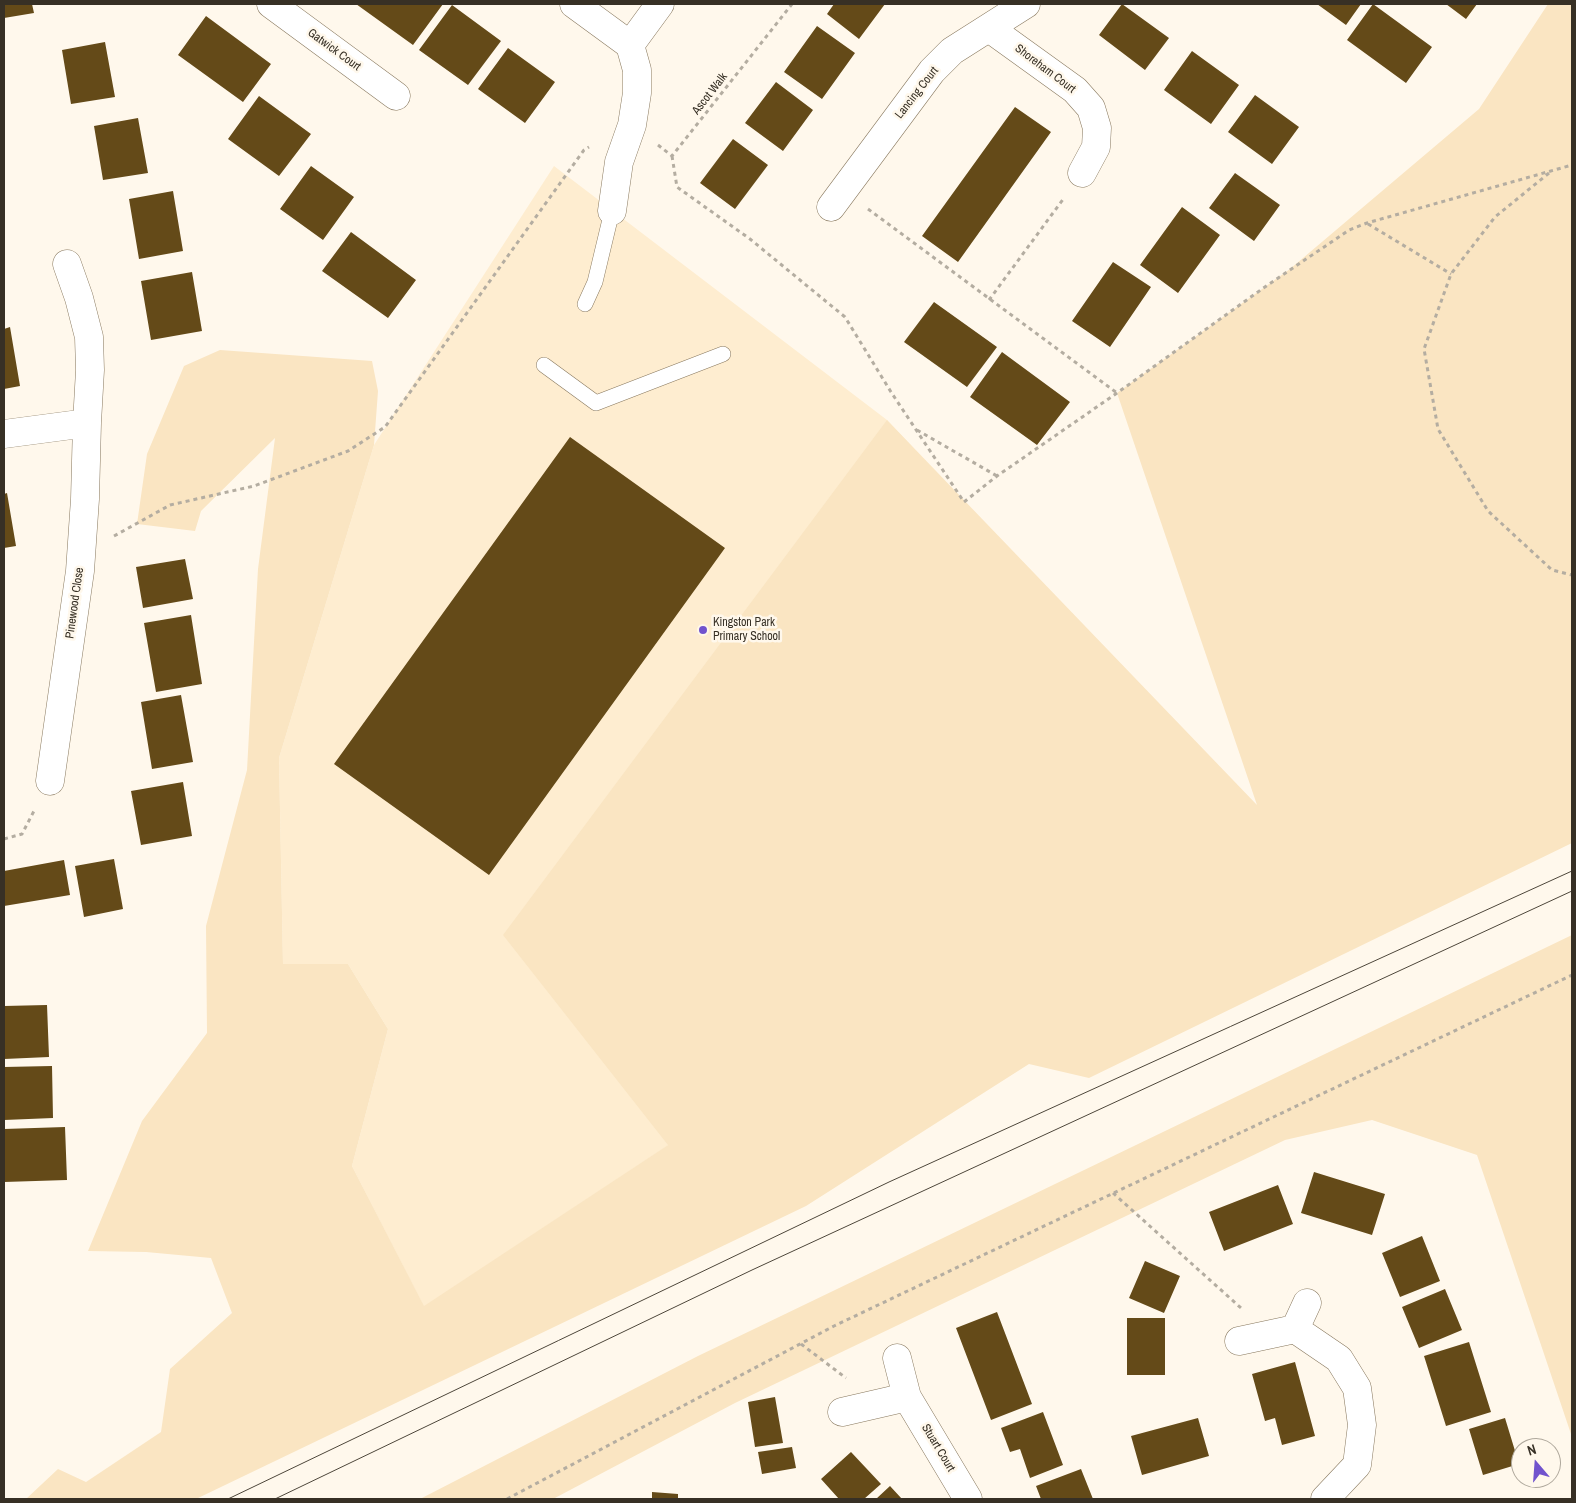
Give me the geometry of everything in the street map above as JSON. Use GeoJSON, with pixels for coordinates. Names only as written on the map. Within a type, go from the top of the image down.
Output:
{"type":"FeatureCollection","features":[{"type":"Feature","properties":{"kind":"street","name":"Gatwick Court"},"geometry":{"type":"LineString","coordinates":[[271,4],[396,96]]}},
{"type":"Feature","properties":{"kind":"street"},"geometry":{"type":"LineString","coordinates":[[574,4],[630,45],[637,70],[637,93],[632,125],[619,162],[612,210]]}},
{"type":"Feature","properties":{"kind":"street"},"geometry":{"type":"LineString","coordinates":[[630,45],[660,4]]}},
{"type":"Feature","properties":{"kind":"street","name":"Lancing Court"},"geometry":{"type":"LineString","coordinates":[[837,199],[932,71],[952,51],[970,38],[1026,4]]}},
{"type":"Feature","properties":{"kind":"street","name":"Shoreham Court"},"geometry":{"type":"LineString","coordinates":[[989,28],[1075,90],[1091,108],[1097,128],[1096,147],[1082,174]]}},
{"type":"Feature","properties":{"kind":"street","name":"Pinewood Close"},"geometry":{"type":"LineString","coordinates":[[50,781],[80,571],[90,370],[89,337],[79,298],[67,264]]}},
{"type":"Feature","properties":{"kind":"street"},"geometry":{"type":"LineString","coordinates":[[4,434],[87,424]]}},
{"type":"Feature","properties":{"kind":"street"},"geometry":{"type":"LineString","coordinates":[[1283,1332],[1307,1303]]}},
{"type":"Feature","properties":{"kind":"street"},"geometry":{"type":"LineString","coordinates":[[1239,1341],[1283,1332],[1339,1359],[1358,1388],[1362,1426],[1357,1465],[1325,1499]]}},
{"type":"Feature","properties":{"kind":"street","name":"Stuart Court"},"geometry":{"type":"LineString","coordinates":[[897,1358],[907,1397],[968,1499]]}},
{"type":"Feature","properties":{"kind":"street"},"geometry":{"type":"LineString","coordinates":[[842,1412],[907,1397]]}},
{"type":"Feature","properties":{"kind":"lane"},"geometry":{"type":"LineString","coordinates":[[585,304],[595,282],[612,210]]}},
{"type":"Feature","properties":{"kind":"lane"},"geometry":{"type":"LineString","coordinates":[[544,365],[596,403],[723,354]]}},
{"type":"Feature","properties":{"kind":"path","name":"Ascot Walk"},"geometry":{"type":"LineString","coordinates":[[672,156],[792,4]]}},
{"type":"Feature","properties":{"kind":"path"},"geometry":{"type":"LineString","coordinates":[[80,571],[116,534],[170,505],[254,486],[348,450],[385,428],[584,150],[632,125],[672,156],[677,187],[750,239],[845,317],[915,429],[964,502],[997,476],[1290,269],[1349,230],[1367,223],[1572,165]]}},
{"type":"Feature","properties":{"kind":"path"},"geometry":{"type":"LineString","coordinates":[[1551,171],[1495,217],[1451,274],[1424,349],[1438,429],[1488,511],[1552,570],[1572,575]]}},
{"type":"Feature","properties":{"kind":"path"},"geometry":{"type":"LineString","coordinates":[[989,300],[1082,174]]}},
{"type":"Feature","properties":{"kind":"path"},"geometry":{"type":"LineString","coordinates":[[837,199],[989,300],[1117,393]]}},
{"type":"Feature","properties":{"kind":"path"},"geometry":{"type":"LineString","coordinates":[[1367,223],[1451,274]]}},
{"type":"Feature","properties":{"kind":"path"},"geometry":{"type":"LineString","coordinates":[[915,429],[997,476]]}},
{"type":"Feature","properties":{"kind":"path"},"geometry":{"type":"LineString","coordinates":[[4,838],[22,834],[50,781]]}},
{"type":"Feature","properties":{"kind":"path"},"geometry":{"type":"LineString","coordinates":[[507,1499],[834,1326],[1572,975]]}},
{"type":"Feature","properties":{"kind":"path"},"geometry":{"type":"LineString","coordinates":[[1113,1193],[1283,1332]]}},
{"type":"Feature","properties":{"kind":"path"},"geometry":{"type":"LineString","coordinates":[[801,1344],[880,1403]]}},
{"type":"Feature","properties":{"kind":"shaded area"},"geometry":{"type":"Polygon","coordinates":[[[1548,4],[1572,4],[1572,843],[1089,1078],[1029,1064],[806,1206],[196,1499],[26,1499],[58,1469],[86,1482],[161,1432],[170,1369],[232,1313],[211,1258],[146,1252],[88,1251],[142,1121],[207,1033],[206,926],[247,770],[258,569],[275,438],[201,511],[195,531],[137,524],[147,454],[184,366],[220,350],[372,361],[378,391],[374,445],[279,758],[283,964],[348,964],[388,1029],[352,1166],[424,1306],[668,1145],[503,935],[887,420],[1257,805],[1117,393],[1290,269],[1479,109],[1548,4]]]}},
{"type":"Feature","properties":{"kind":"shaded area","name":"Kingston Park Primary School"},"geometry":{"type":"Polygon","coordinates":[[[554,166],[887,420],[964,502],[732,1103],[424,1307],[352,1166],[388,1029],[348,964],[283,965],[279,758],[374,445],[554,166]]]}},
{"type":"Feature","properties":{"kind":"shaded area"},"geometry":{"type":"Polygon","coordinates":[[[1572,935],[1572,1437],[1477,1155],[1372,1120],[1285,1140],[735,1403],[553,1499],[420,1499],[698,1356],[1572,935]]]}},
{"type":"Feature","properties":{"kind":"building"},"geometry":{"type":"Polygon","coordinates":[[[4,4],[32,4],[34,13],[4,18],[4,4]]]}},
{"type":"Feature","properties":{"kind":"building"},"geometry":{"type":"Polygon","coordinates":[[[356,4],[443,4],[413,45],[356,4]]]}},
{"type":"Feature","properties":{"kind":"building"},"geometry":{"type":"Polygon","coordinates":[[[834,4],[885,4],[859,39],[827,14],[834,4]]]}},
{"type":"Feature","properties":{"kind":"building"},"geometry":{"type":"Polygon","coordinates":[[[1122,4],[1169,38],[1145,70],[1099,35],[1122,4]]]}},
{"type":"Feature","properties":{"kind":"building"},"geometry":{"type":"Polygon","coordinates":[[[1317,4],[1361,4],[1346,25],[1317,4]]]}},
{"type":"Feature","properties":{"kind":"building"},"geometry":{"type":"Polygon","coordinates":[[[1373,4],[1432,47],[1406,83],[1347,40],[1373,4]]]}},
{"type":"Feature","properties":{"kind":"building"},"geometry":{"type":"Polygon","coordinates":[[[1446,4],[1477,4],[1466,19],[1446,4]]]}},
{"type":"Feature","properties":{"kind":"building"},"geometry":{"type":"Polygon","coordinates":[[[452,5],[501,41],[468,85],[419,50],[452,5]]]}},
{"type":"Feature","properties":{"kind":"building"},"geometry":{"type":"Polygon","coordinates":[[[206,16],[271,64],[243,102],[178,55],[206,16]]]}},
{"type":"Feature","properties":{"kind":"building"},"geometry":{"type":"Polygon","coordinates":[[[817,26],[855,53],[822,99],[784,72],[817,26]]]}},
{"type":"Feature","properties":{"kind":"building"},"geometry":{"type":"Polygon","coordinates":[[[105,42],[115,97],[71,104],[62,50],[105,42]]]}},
{"type":"Feature","properties":{"kind":"building"},"geometry":{"type":"Polygon","coordinates":[[[508,48],[555,82],[525,123],[478,89],[508,48]]]}},
{"type":"Feature","properties":{"kind":"building"},"geometry":{"type":"Polygon","coordinates":[[[1192,51],[1239,85],[1211,124],[1164,90],[1192,51]]]}},
{"type":"Feature","properties":{"kind":"building"},"geometry":{"type":"Polygon","coordinates":[[[776,82],[813,110],[783,151],[745,123],[776,82]]]}},
{"type":"Feature","properties":{"kind":"building"},"geometry":{"type":"Polygon","coordinates":[[[1255,95],[1299,127],[1272,164],[1228,132],[1255,95]]]}},
{"type":"Feature","properties":{"kind":"building"},"geometry":{"type":"Polygon","coordinates":[[[259,96],[311,134],[279,176],[228,139],[259,96]]]}},
{"type":"Feature","properties":{"kind":"building"},"geometry":{"type":"Polygon","coordinates":[[[1015,107],[1051,132],[958,262],[922,236],[1015,107]]]}},
{"type":"Feature","properties":{"kind":"building"},"geometry":{"type":"Polygon","coordinates":[[[138,118],[148,173],[103,180],[94,126],[138,118]]]}},
{"type":"Feature","properties":{"kind":"building"},"geometry":{"type":"Polygon","coordinates":[[[733,139],[768,165],[735,209],[700,183],[733,139]]]}},
{"type":"Feature","properties":{"kind":"building"},"geometry":{"type":"Polygon","coordinates":[[[311,166],[354,197],[323,240],[280,209],[311,166]]]}},
{"type":"Feature","properties":{"kind":"building"},"geometry":{"type":"Polygon","coordinates":[[[1235,173],[1280,205],[1254,241],[1209,208],[1235,173]]]}},
{"type":"Feature","properties":{"kind":"building"},"geometry":{"type":"Polygon","coordinates":[[[173,191],[183,251],[139,259],[129,199],[173,191]]]}},
{"type":"Feature","properties":{"kind":"building"},"geometry":{"type":"Polygon","coordinates":[[[1182,207],[1220,235],[1178,293],[1140,265],[1182,207]]]}},
{"type":"Feature","properties":{"kind":"building"},"geometry":{"type":"Polygon","coordinates":[[[351,232],[416,280],[388,318],[322,271],[351,232]]]}},
{"type":"Feature","properties":{"kind":"building"},"geometry":{"type":"Polygon","coordinates":[[[1113,262],[1151,287],[1110,347],[1072,321],[1113,262]]]}},
{"type":"Feature","properties":{"kind":"building"},"geometry":{"type":"Polygon","coordinates":[[[192,272],[202,331],[151,340],[141,281],[192,272]]]}},
{"type":"Feature","properties":{"kind":"building"},"geometry":{"type":"Polygon","coordinates":[[[934,302],[997,347],[967,387],[904,342],[934,302]]]}},
{"type":"Feature","properties":{"kind":"building"},"geometry":{"type":"Polygon","coordinates":[[[10,327],[20,386],[4,389],[4,329],[10,327]]]}},
{"type":"Feature","properties":{"kind":"building"},"geometry":{"type":"Polygon","coordinates":[[[1002,352],[1070,402],[1037,445],[970,397],[1002,352]]]}},
{"type":"Feature","properties":{"kind":"building"},"geometry":{"type":"Polygon","coordinates":[[[570,437],[725,548],[489,875],[334,764],[570,437]]]}},
{"type":"Feature","properties":{"kind":"building"},"geometry":{"type":"Polygon","coordinates":[[[7,493],[16,546],[4,548],[4,494],[7,493]]]}},
{"type":"Feature","properties":{"kind":"building"},"geometry":{"type":"Polygon","coordinates":[[[185,559],[193,599],[143,608],[136,567],[185,559]]]}},
{"type":"Feature","properties":{"kind":"building"},"geometry":{"type":"Polygon","coordinates":[[[191,615],[202,684],[156,692],[144,623],[191,615]]]}},
{"type":"Feature","properties":{"kind":"building"},"geometry":{"type":"Polygon","coordinates":[[[181,695],[193,762],[152,769],[141,702],[181,695]]]}},
{"type":"Feature","properties":{"kind":"building"},"geometry":{"type":"Polygon","coordinates":[[[183,782],[192,836],[141,845],[131,791],[183,782]]]}},
{"type":"Feature","properties":{"kind":"building"},"geometry":{"type":"Polygon","coordinates":[[[114,859],[123,909],[84,917],[75,866],[114,859]]]}},
{"type":"Feature","properties":{"kind":"building"},"geometry":{"type":"Polygon","coordinates":[[[64,860],[70,895],[4,906],[4,871],[64,860]]]}},
{"type":"Feature","properties":{"kind":"building"},"geometry":{"type":"Polygon","coordinates":[[[47,1005],[49,1057],[4,1059],[4,1006],[47,1005]]]}},
{"type":"Feature","properties":{"kind":"building"},"geometry":{"type":"Polygon","coordinates":[[[52,1066],[53,1118],[4,1120],[4,1067],[52,1066]]]}},
{"type":"Feature","properties":{"kind":"building"},"geometry":{"type":"Polygon","coordinates":[[[65,1127],[67,1180],[4,1182],[4,1129],[65,1127]]]}},
{"type":"Feature","properties":{"kind":"building"},"geometry":{"type":"Polygon","coordinates":[[[1314,1172],[1385,1194],[1372,1235],[1301,1213],[1314,1172]]]}},
{"type":"Feature","properties":{"kind":"building"},"geometry":{"type":"Polygon","coordinates":[[[1278,1185],[1293,1224],[1224,1251],[1209,1212],[1278,1185]]]}},
{"type":"Feature","properties":{"kind":"building"},"geometry":{"type":"Polygon","coordinates":[[[1422,1236],[1440,1281],[1400,1297],[1382,1253],[1422,1236]]]}},
{"type":"Feature","properties":{"kind":"building"},"geometry":{"type":"Polygon","coordinates":[[[1145,1261],[1180,1276],[1164,1313],[1129,1298],[1145,1261]]]}},
{"type":"Feature","properties":{"kind":"building"},"geometry":{"type":"Polygon","coordinates":[[[1445,1289],[1462,1330],[1419,1348],[1402,1307],[1445,1289]]]}},
{"type":"Feature","properties":{"kind":"building"},"geometry":{"type":"Polygon","coordinates":[[[997,1312],[1032,1404],[991,1420],[956,1328],[997,1312]]]}},
{"type":"Feature","properties":{"kind":"building"},"geometry":{"type":"Polygon","coordinates":[[[1127,1318],[1165,1318],[1165,1375],[1127,1375],[1127,1318]]]}},
{"type":"Feature","properties":{"kind":"building"},"geometry":{"type":"Polygon","coordinates":[[[1469,1342],[1491,1412],[1446,1426],[1424,1356],[1469,1342]]]}},
{"type":"Feature","properties":{"kind":"building"},"geometry":{"type":"Polygon","coordinates":[[[1295,1362],[1315,1436],[1282,1445],[1275,1418],[1265,1421],[1252,1374],[1295,1362]]]}},
{"type":"Feature","properties":{"kind":"building"},"geometry":{"type":"Polygon","coordinates":[[[775,1397],[783,1443],[755,1447],[748,1402],[775,1397]]]}},
{"type":"Feature","properties":{"kind":"building"},"geometry":{"type":"Polygon","coordinates":[[[1043,1412],[1063,1465],[1030,1478],[1020,1449],[1010,1452],[1001,1428],[1043,1412]]]}},
{"type":"Feature","properties":{"kind":"building"},"geometry":{"type":"Polygon","coordinates":[[[1198,1418],[1209,1456],[1142,1475],[1131,1436],[1198,1418]]]}},
{"type":"Feature","properties":{"kind":"building"},"geometry":{"type":"Polygon","coordinates":[[[1505,1418],[1511,1438],[1511,1466],[1483,1475],[1469,1429],[1505,1418]]]}},
{"type":"Feature","properties":{"kind":"building"},"geometry":{"type":"Polygon","coordinates":[[[792,1447],[796,1468],[762,1474],[758,1452],[792,1447]]]}},
{"type":"Feature","properties":{"kind":"building"},"geometry":{"type":"Polygon","coordinates":[[[851,1452],[881,1484],[864,1499],[839,1499],[821,1479],[851,1452]]]}},
{"type":"Feature","properties":{"kind":"building"},"geometry":{"type":"Polygon","coordinates":[[[1081,1469],[1093,1499],[1041,1499],[1036,1486],[1081,1469]]]}},
{"type":"Feature","properties":{"kind":"building"},"geometry":{"type":"Polygon","coordinates":[[[890,1486],[902,1499],[876,1499],[890,1486]]]}},
{"type":"Feature","properties":{"kind":"building"},"geometry":{"type":"Polygon","coordinates":[[[652,1492],[678,1494],[678,1499],[652,1499],[652,1492]]]}},
{"type":"Feature","properties":{"kind":"tram line"},"geometry":{"type":"LineString","coordinates":[[228,1499],[889,1182],[1572,871]]}},
{"type":"Feature","properties":{"kind":"tram line"},"geometry":{"type":"LineString","coordinates":[[275,1499],[752,1270],[1572,891]]}},
{"type":"Feature","properties":{"kind":"place","name":"Kingston Park Primary School"},"geometry":{"type":"Point","coordinates":[703,630]}}]}
